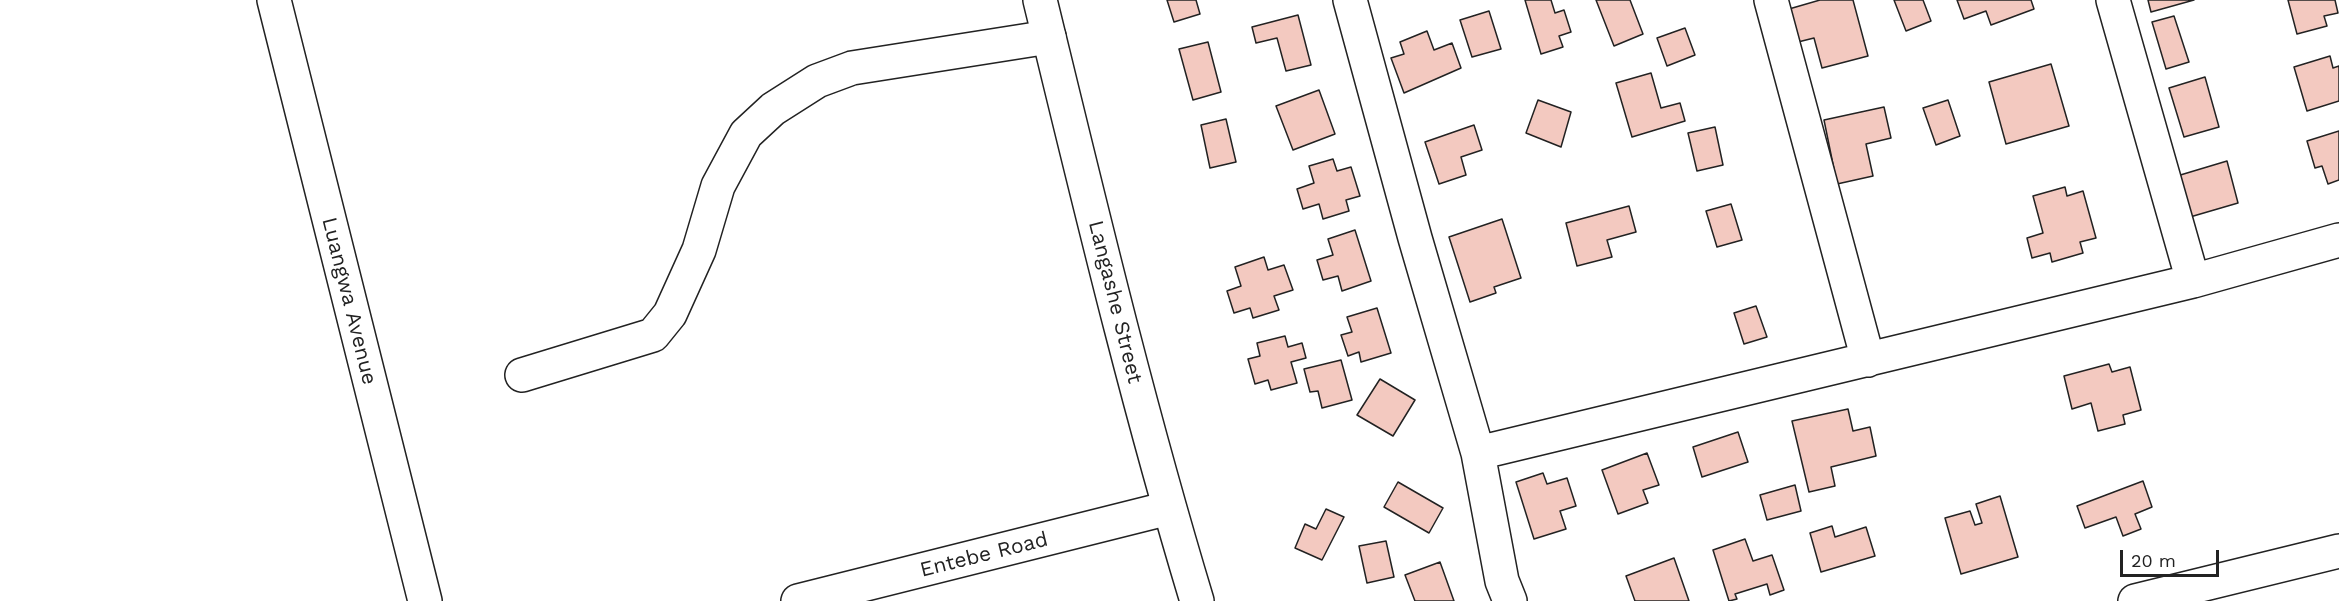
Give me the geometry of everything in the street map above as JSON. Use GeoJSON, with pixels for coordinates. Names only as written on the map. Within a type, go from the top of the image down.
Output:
{"type":"FeatureCollection","features":[{"type":"Feature","properties":{"kind":"street","name":"Luangwa Avenue"},"geometry":{"type":"LineString","coordinates":[[274,0],[424,601]]}},
{"type":"Feature","properties":{"kind":"street","name":"Langashe Street"},"geometry":{"type":"LineString","coordinates":[[1040,0],[1110,287],[1169,508],[1197,601]]}},
{"type":"Feature","properties":{"kind":"street"},"geometry":{"type":"LineString","coordinates":[[1350,0],[1415,238],[1478,453],[1502,581],[1510,601]]}},
{"type":"Feature","properties":{"kind":"street"},"geometry":{"type":"LineString","coordinates":[[1771,0],[1868,360]]}},
{"type":"Feature","properties":{"kind":"street"},"geometry":{"type":"LineString","coordinates":[[2113,0],[2193,281]]}},
{"type":"Feature","properties":{"kind":"street"},"geometry":{"type":"LineString","coordinates":[[522,375],[653,334],[670,315],[699,250],[718,186],[746,134],[772,109],[817,81],[852,68],[1049,37]]}},
{"type":"Feature","properties":{"kind":"street"},"geometry":{"type":"LineString","coordinates":[[1478,453],[2193,281],[2339,240]]}},
{"type":"Feature","properties":{"kind":"street","name":"Entebe Road"},"geometry":{"type":"LineString","coordinates":[[798,601],[1169,508]]}},
{"type":"Feature","properties":{"kind":"street"},"geometry":{"type":"LineString","coordinates":[[2135,601],[2339,550]]}},
{"type":"Feature","properties":{"kind":"building"},"geometry":{"type":"Polygon","coordinates":[[[1167,0],[1196,0],[1200,14],[1174,22],[1167,0]]]}},
{"type":"Feature","properties":{"kind":"building"},"geometry":{"type":"Polygon","coordinates":[[[1525,0],[1551,0],[1555,13],[1564,10],[1571,32],[1559,36],[1563,47],[1541,54],[1525,0]]]}},
{"type":"Feature","properties":{"kind":"building"},"geometry":{"type":"Polygon","coordinates":[[[1596,0],[1630,0],[1643,34],[1614,46],[1596,0]]]}},
{"type":"Feature","properties":{"kind":"building"},"geometry":{"type":"Polygon","coordinates":[[[1820,0],[1853,0],[1868,56],[1822,68],[1814,38],[1798,42],[1789,9],[1820,0]]]}},
{"type":"Feature","properties":{"kind":"building"},"geometry":{"type":"Polygon","coordinates":[[[1894,0],[1923,0],[1931,21],[1906,31],[1894,0]]]}},
{"type":"Feature","properties":{"kind":"building"},"geometry":{"type":"Polygon","coordinates":[[[1957,0],[2031,0],[2034,9],[1991,25],[1986,11],[1964,19],[1957,0]]]}},
{"type":"Feature","properties":{"kind":"building"},"geometry":{"type":"Polygon","coordinates":[[[2148,0],[2194,0],[2151,12],[2148,0]]]}},
{"type":"Feature","properties":{"kind":"building"},"geometry":{"type":"Polygon","coordinates":[[[2288,0],[2335,0],[2338,13],[2324,16],[2327,26],[2297,34],[2288,0]]]}},
{"type":"Feature","properties":{"kind":"building"},"geometry":{"type":"Polygon","coordinates":[[[1489,11],[1501,49],[1472,57],[1460,20],[1489,11]]]}},
{"type":"Feature","properties":{"kind":"building"},"geometry":{"type":"Polygon","coordinates":[[[1298,15],[1311,65],[1286,71],[1277,38],[1256,43],[1252,27],[1298,15]]]}},
{"type":"Feature","properties":{"kind":"building"},"geometry":{"type":"Polygon","coordinates":[[[2174,16],[2189,62],[2166,69],[2152,22],[2174,16]]]}},
{"type":"Feature","properties":{"kind":"building"},"geometry":{"type":"Polygon","coordinates":[[[1685,28],[1695,55],[1667,66],[1657,38],[1685,28]]]}},
{"type":"Feature","properties":{"kind":"building"},"geometry":{"type":"Polygon","coordinates":[[[1427,31],[1434,50],[1452,43],[1461,68],[1404,93],[1391,58],[1404,54],[1400,42],[1427,31]]]}},
{"type":"Feature","properties":{"kind":"building"},"geometry":{"type":"Polygon","coordinates":[[[1208,42],[1221,92],[1193,100],[1179,49],[1208,42]]]}},
{"type":"Feature","properties":{"kind":"building"},"geometry":{"type":"Polygon","coordinates":[[[2330,56],[2333,68],[2339,66],[2339,101],[2307,111],[2294,67],[2330,56]]]}},
{"type":"Feature","properties":{"kind":"building"},"geometry":{"type":"Polygon","coordinates":[[[2051,64],[2069,126],[2006,144],[1989,82],[2051,64]]]}},
{"type":"Feature","properties":{"kind":"building"},"geometry":{"type":"Polygon","coordinates":[[[1651,73],[1661,108],[1680,103],[1685,121],[1632,137],[1616,83],[1651,73]]]}},
{"type":"Feature","properties":{"kind":"building"},"geometry":{"type":"Polygon","coordinates":[[[2205,77],[2219,127],[2184,137],[2169,88],[2205,77]]]}},
{"type":"Feature","properties":{"kind":"building"},"geometry":{"type":"Polygon","coordinates":[[[1319,90],[1335,134],[1293,150],[1276,106],[1319,90]]]}},
{"type":"Feature","properties":{"kind":"building"},"geometry":{"type":"Polygon","coordinates":[[[1538,100],[1571,112],[1561,147],[1526,133],[1538,100]]]}},
{"type":"Feature","properties":{"kind":"building"},"geometry":{"type":"Polygon","coordinates":[[[1948,100],[1960,136],[1936,145],[1923,108],[1948,100]]]}},
{"type":"Feature","properties":{"kind":"building"},"geometry":{"type":"Polygon","coordinates":[[[1884,107],[1891,138],[1866,144],[1873,176],[1837,184],[1824,120],[1884,107]]]}},
{"type":"Feature","properties":{"kind":"building"},"geometry":{"type":"Polygon","coordinates":[[[1226,119],[1236,162],[1210,168],[1201,125],[1226,119]]]}},
{"type":"Feature","properties":{"kind":"building"},"geometry":{"type":"Polygon","coordinates":[[[1474,125],[1482,150],[1461,157],[1466,175],[1439,184],[1425,142],[1474,125]]]}},
{"type":"Feature","properties":{"kind":"building"},"geometry":{"type":"Polygon","coordinates":[[[1715,127],[1723,165],[1697,171],[1688,133],[1715,127]]]}},
{"type":"Feature","properties":{"kind":"building"},"geometry":{"type":"Polygon","coordinates":[[[2339,131],[2339,180],[2328,184],[2322,166],[2315,168],[2307,141],[2339,131]]]}},
{"type":"Feature","properties":{"kind":"building"},"geometry":{"type":"Polygon","coordinates":[[[1333,159],[1337,171],[1351,167],[1360,196],[1346,200],[1349,211],[1323,219],[1319,204],[1303,209],[1297,189],[1314,183],[1309,166],[1333,159]]]}},
{"type":"Feature","properties":{"kind":"building"},"geometry":{"type":"Polygon","coordinates":[[[2227,161],[2238,203],[2190,217],[2177,176],[2227,161]]]}},
{"type":"Feature","properties":{"kind":"building"},"geometry":{"type":"Polygon","coordinates":[[[2065,187],[2067,196],[2083,191],[2096,238],[2080,242],[2083,253],[2052,262],[2050,253],[2032,258],[2027,238],[2043,233],[2033,196],[2065,187]]]}},
{"type":"Feature","properties":{"kind":"building"},"geometry":{"type":"Polygon","coordinates":[[[1731,204],[1742,240],[1717,247],[1706,211],[1731,204]]]}},
{"type":"Feature","properties":{"kind":"building"},"geometry":{"type":"Polygon","coordinates":[[[1629,206],[1636,232],[1607,240],[1612,257],[1577,266],[1566,223],[1629,206]]]}},
{"type":"Feature","properties":{"kind":"building"},"geometry":{"type":"Polygon","coordinates":[[[1502,219],[1521,278],[1494,287],[1496,293],[1470,302],[1449,237],[1502,219]]]}},
{"type":"Feature","properties":{"kind":"building"},"geometry":{"type":"Polygon","coordinates":[[[1355,230],[1371,281],[1342,291],[1338,276],[1323,280],[1317,260],[1333,255],[1328,239],[1355,230]]]}},
{"type":"Feature","properties":{"kind":"building"},"geometry":{"type":"Polygon","coordinates":[[[1264,257],[1268,270],[1284,265],[1293,290],[1274,296],[1279,310],[1253,318],[1250,308],[1234,313],[1227,291],[1241,286],[1235,267],[1264,257]]]}},
{"type":"Feature","properties":{"kind":"building"},"geometry":{"type":"Polygon","coordinates":[[[1756,306],[1767,337],[1744,344],[1734,313],[1756,306]]]}},
{"type":"Feature","properties":{"kind":"building"},"geometry":{"type":"Polygon","coordinates":[[[1377,308],[1391,353],[1361,362],[1359,352],[1348,356],[1341,335],[1352,332],[1347,317],[1377,308]]]}},
{"type":"Feature","properties":{"kind":"building"},"geometry":{"type":"Polygon","coordinates":[[[1285,336],[1288,347],[1302,343],[1306,358],[1291,362],[1297,383],[1271,390],[1268,380],[1255,384],[1248,359],[1260,356],[1257,343],[1285,336]]]}},
{"type":"Feature","properties":{"kind":"building"},"geometry":{"type":"Polygon","coordinates":[[[1341,360],[1352,400],[1322,408],[1318,391],[1310,392],[1304,369],[1341,360]]]}},
{"type":"Feature","properties":{"kind":"building"},"geometry":{"type":"Polygon","coordinates":[[[2109,364],[2112,372],[2130,367],[2141,410],[2123,415],[2125,424],[2098,431],[2091,403],[2072,409],[2064,376],[2109,364]]]}},
{"type":"Feature","properties":{"kind":"building"},"geometry":{"type":"Polygon","coordinates":[[[1380,379],[1415,400],[1393,436],[1357,415],[1380,379]]]}},
{"type":"Feature","properties":{"kind":"building"},"geometry":{"type":"Polygon","coordinates":[[[1848,409],[1853,431],[1870,427],[1876,456],[1831,467],[1835,486],[1809,492],[1792,421],[1848,409]]]}},
{"type":"Feature","properties":{"kind":"building"},"geometry":{"type":"Polygon","coordinates":[[[1738,432],[1748,462],[1702,477],[1693,447],[1738,432]]]}},
{"type":"Feature","properties":{"kind":"building"},"geometry":{"type":"Polygon","coordinates":[[[1647,453],[1659,485],[1643,490],[1648,503],[1618,514],[1602,470],[1647,453]]]}},
{"type":"Feature","properties":{"kind":"building"},"geometry":{"type":"Polygon","coordinates":[[[1543,473],[1547,484],[1567,478],[1576,506],[1560,511],[1566,529],[1534,539],[1516,482],[1543,473]]]}},
{"type":"Feature","properties":{"kind":"building"},"geometry":{"type":"Polygon","coordinates":[[[2143,481],[2152,507],[2135,514],[2141,529],[2123,536],[2116,517],[2085,528],[2077,506],[2143,481]]]}},
{"type":"Feature","properties":{"kind":"building"},"geometry":{"type":"Polygon","coordinates":[[[1398,482],[1443,508],[1429,533],[1384,507],[1398,482]]]}},
{"type":"Feature","properties":{"kind":"building"},"geometry":{"type":"Polygon","coordinates":[[[1795,485],[1801,511],[1767,520],[1760,495],[1795,485]]]}},
{"type":"Feature","properties":{"kind":"building"},"geometry":{"type":"Polygon","coordinates":[[[2000,496],[2018,557],[1961,574],[1945,518],[1970,511],[1975,525],[1982,523],[1976,504],[2000,496]]]}},
{"type":"Feature","properties":{"kind":"building"},"geometry":{"type":"Polygon","coordinates":[[[1326,509],[1344,517],[1322,560],[1295,548],[1305,524],[1316,529],[1326,509]]]}},
{"type":"Feature","properties":{"kind":"building"},"geometry":{"type":"Polygon","coordinates":[[[1832,526],[1835,537],[1866,527],[1875,556],[1821,572],[1810,533],[1832,526]]]}},
{"type":"Feature","properties":{"kind":"building"},"geometry":{"type":"Polygon","coordinates":[[[1745,539],[1753,561],[1772,555],[1784,590],[1770,595],[1767,584],[1735,594],[1737,599],[1729,601],[1713,550],[1745,539]]]}},
{"type":"Feature","properties":{"kind":"building"},"geometry":{"type":"Polygon","coordinates":[[[1386,541],[1394,577],[1367,583],[1359,546],[1386,541]]]}},
{"type":"Feature","properties":{"kind":"building"},"geometry":{"type":"Polygon","coordinates":[[[1674,558],[1689,601],[1635,601],[1626,576],[1674,558]]]}},
{"type":"Feature","properties":{"kind":"building"},"geometry":{"type":"Polygon","coordinates":[[[1440,562],[1454,601],[1415,601],[1405,575],[1440,562]]]}}]}
